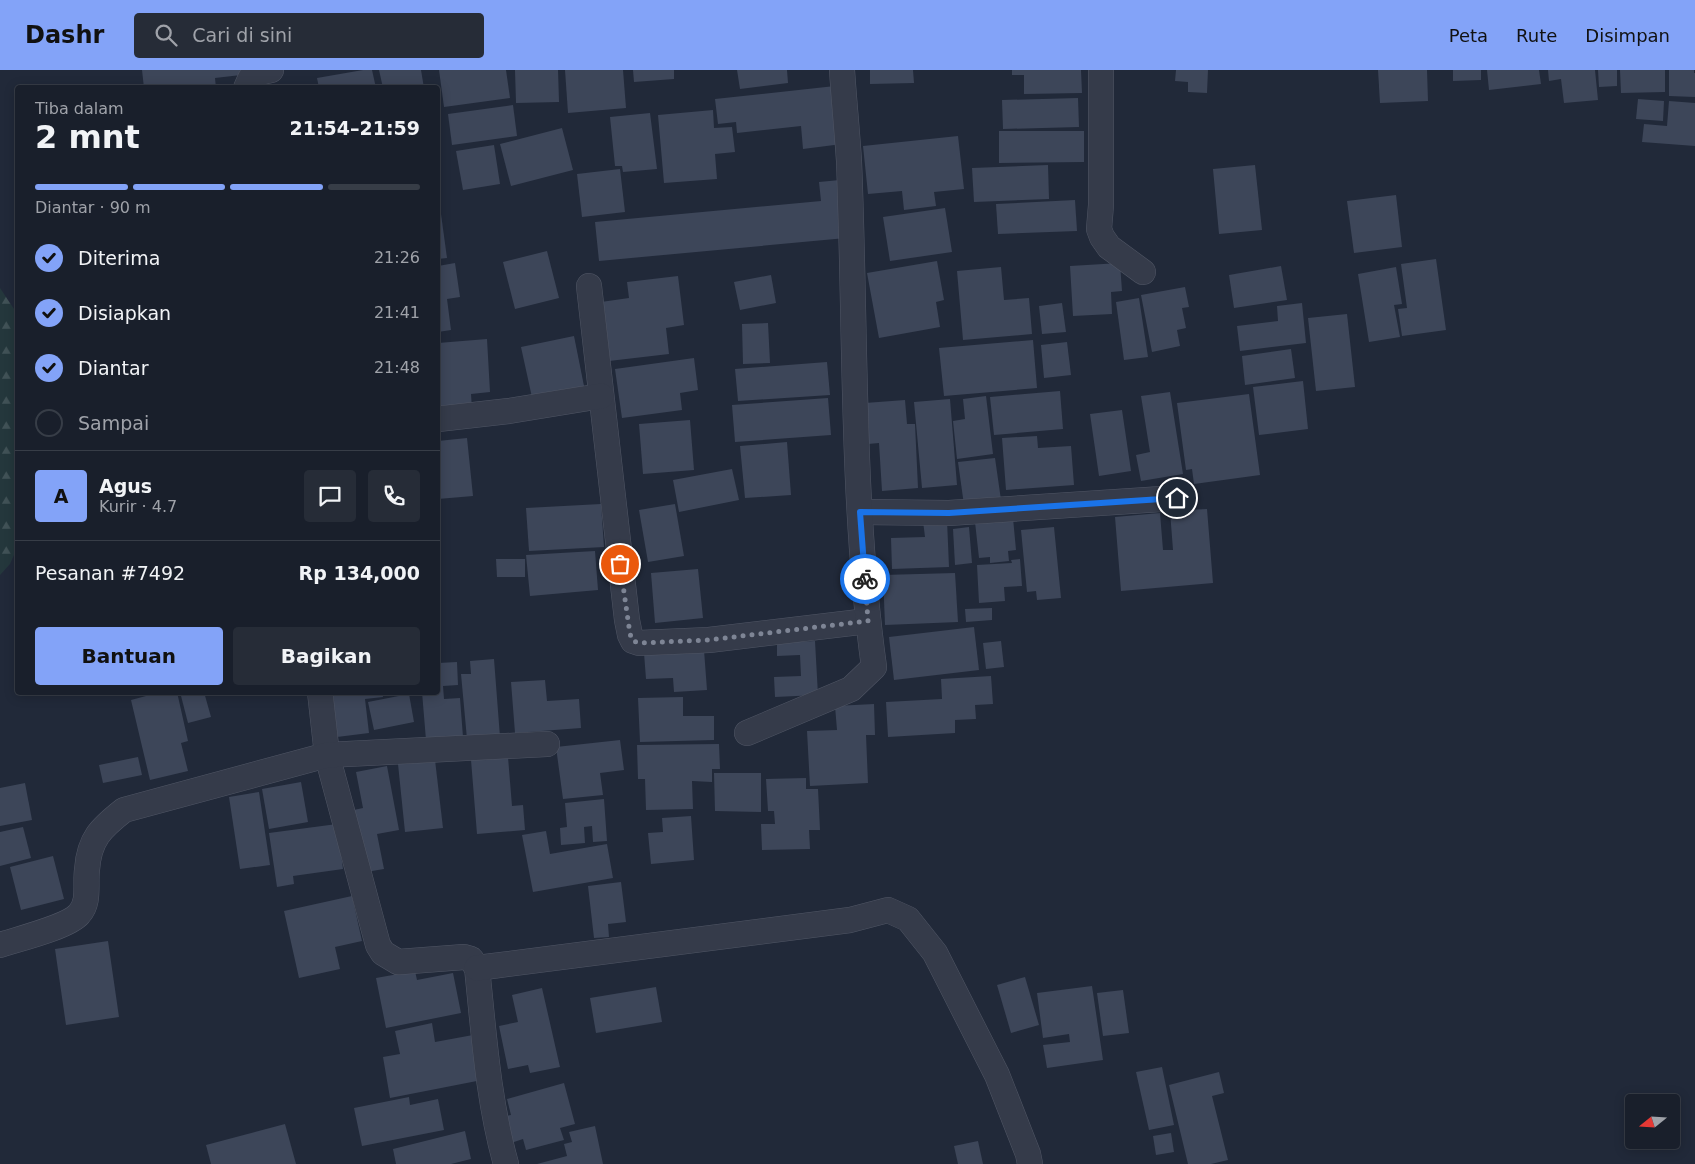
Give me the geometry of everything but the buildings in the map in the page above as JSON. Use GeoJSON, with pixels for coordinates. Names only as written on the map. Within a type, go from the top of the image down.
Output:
{"type":"FeatureCollection","features":[{"type":"Feature","properties":{"kind":"street"},"geometry":{"type":"LineString","coordinates":[[247,85],[250,78],[271,70]]}},
{"type":"Feature","properties":{"kind":"street"},"geometry":{"type":"LineString","coordinates":[[747,733],[851,689],[874,667],[868,621],[860,512],[853,357],[849,160],[842,70]]}},
{"type":"Feature","properties":{"kind":"street"},"geometry":{"type":"LineString","coordinates":[[1100,70],[1102,204],[1099,229],[1102,237],[1110,247],[1143,272]]}},
{"type":"Feature","properties":{"kind":"street"},"geometry":{"type":"LineString","coordinates":[[590,286],[627,620],[633,641],[639,643],[708,640],[868,621]]}},
{"type":"Feature","properties":{"kind":"street"},"geometry":{"type":"LineString","coordinates":[[440,420],[601,396]]}},
{"type":"Feature","properties":{"kind":"street"},"geometry":{"type":"LineString","coordinates":[[860,512],[949,513],[1177,498]]}},
{"type":"Feature","properties":{"kind":"street"},"geometry":{"type":"LineString","coordinates":[[320,695],[327,755],[378,945],[383,953],[398,962],[464,957],[471,959],[477,968],[490,1094],[498,1138],[506,1164]]}},
{"type":"Feature","properties":{"kind":"street"},"geometry":{"type":"LineString","coordinates":[[0,945],[67,923],[79,915],[86,901],[87,868],[92,845],[103,827],[124,810],[327,755],[547,744]]}},
{"type":"Feature","properties":{"kind":"street"},"geometry":{"type":"LineString","coordinates":[[477,968],[840,921],[888,910],[908,919],[935,953],[997,1075],[1028,1154],[1030,1164]]}},
{"type":"Feature","properties":{"kind":"green space"},"geometry":{"type":"Polygon","coordinates":[[[0,288],[15,310],[15,553],[10,564],[0,575],[0,288]]]}},
{"type":"Feature","properties":{"kind":"way so far"},"geometry":{"type":"LineString","coordinates":[[620,564],[630,634],[633,641],[639,643],[708,640],[868,621],[865,579]]}},
{"type":"Feature","properties":{"kind":"route"},"geometry":{"type":"LineString","coordinates":[[865,579],[860,512],[949,513],[1177,498]]}}]}
